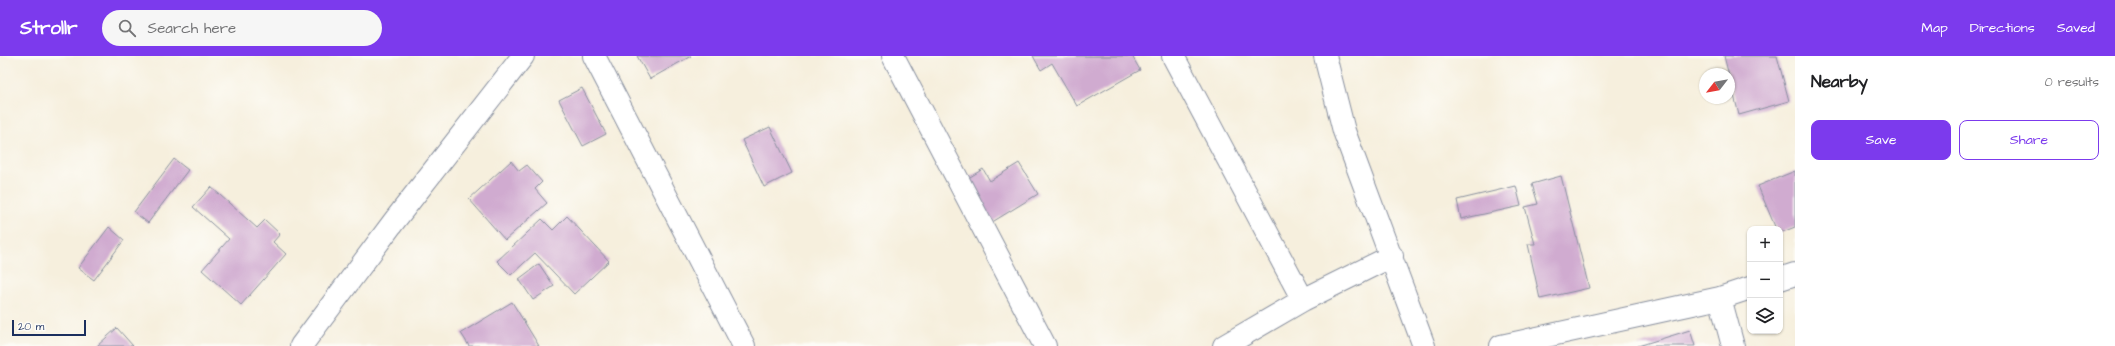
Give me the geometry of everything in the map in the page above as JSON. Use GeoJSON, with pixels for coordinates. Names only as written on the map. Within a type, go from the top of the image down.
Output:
{"type":"FeatureCollection","features":[{"type":"Feature","properties":{"kind":"street"},"geometry":{"type":"LineString","coordinates":[[301,346],[395,220],[522,56]]}},
{"type":"Feature","properties":{"kind":"street"},"geometry":{"type":"LineString","coordinates":[[594,56],[744,346]]}},
{"type":"Feature","properties":{"kind":"street"},"geometry":{"type":"LineString","coordinates":[[893,56],[1046,346]]}},
{"type":"Feature","properties":{"kind":"street"},"geometry":{"type":"LineString","coordinates":[[1173,56],[1303,300]]}},
{"type":"Feature","properties":{"kind":"street"},"geometry":{"type":"LineString","coordinates":[[1325,56],[1344,131],[1392,256],[1424,346]]}},
{"type":"Feature","properties":{"kind":"street"},"geometry":{"type":"LineString","coordinates":[[1224,346],[1303,300],[1392,256]]}},
{"type":"Feature","properties":{"kind":"street"},"geometry":{"type":"LineString","coordinates":[[1783,277],[1795,274]]}},
{"type":"Feature","properties":{"kind":"street"},"geometry":{"type":"LineString","coordinates":[[1501,346],[1720,298],[1747,289]]}},
{"type":"Feature","properties":{"kind":"street"},"geometry":{"type":"LineString","coordinates":[[1720,298],[1733,346]]}},
{"type":"Feature","properties":{"kind":"building"},"geometry":{"type":"Polygon","coordinates":[[[637,56],[691,56],[650,79],[637,56]]]}},
{"type":"Feature","properties":{"kind":"building"},"geometry":{"type":"Polygon","coordinates":[[[1033,56],[1132,56],[1140,70],[1077,106],[1052,63],[1041,70],[1033,56]]]}},
{"type":"Feature","properties":{"kind":"building"},"geometry":{"type":"Polygon","coordinates":[[[1724,56],[1777,56],[1789,101],[1739,115],[1735,99],[1735,68],[1727,68],[1724,56]]]}},
{"type":"Feature","properties":{"kind":"building"},"geometry":{"type":"Polygon","coordinates":[[[582,88],[606,134],[583,146],[559,100],[582,88]]]}},
{"type":"Feature","properties":{"kind":"building"},"geometry":{"type":"Polygon","coordinates":[[[770,127],[792,173],[764,187],[742,140],[770,127]]]}},
{"type":"Feature","properties":{"kind":"building"},"geometry":{"type":"Polygon","coordinates":[[[174,159],[188,170],[148,223],[134,212],[174,159]]]}},
{"type":"Feature","properties":{"kind":"building"},"geometry":{"type":"Polygon","coordinates":[[[511,161],[519,171],[527,165],[542,182],[535,189],[547,203],[505,240],[469,199],[511,161]]]}},
{"type":"Feature","properties":{"kind":"building"},"geometry":{"type":"Polygon","coordinates":[[[1019,163],[1038,194],[989,224],[962,182],[983,169],[990,181],[1019,163]]]}},
{"type":"Feature","properties":{"kind":"building"},"geometry":{"type":"Polygon","coordinates":[[[1795,171],[1795,227],[1783,232],[1783,226],[1775,226],[1758,186],[1795,171]]]}},
{"type":"Feature","properties":{"kind":"building"},"geometry":{"type":"Polygon","coordinates":[[[1561,176],[1589,288],[1540,299],[1528,244],[1535,244],[1525,207],[1538,204],[1532,184],[1561,176]]]}},
{"type":"Feature","properties":{"kind":"building"},"geometry":{"type":"Polygon","coordinates":[[[1516,186],[1521,206],[1461,219],[1457,200],[1516,186]]]}},
{"type":"Feature","properties":{"kind":"building"},"geometry":{"type":"Polygon","coordinates":[[[211,187],[257,228],[265,220],[280,234],[273,242],[286,254],[241,305],[202,270],[229,239],[193,207],[211,187]]]}},
{"type":"Feature","properties":{"kind":"building"},"geometry":{"type":"Polygon","coordinates":[[[567,216],[609,261],[574,294],[535,253],[511,275],[497,261],[542,219],[553,230],[567,216]]]}},
{"type":"Feature","properties":{"kind":"building"},"geometry":{"type":"Polygon","coordinates":[[[109,227],[124,240],[94,280],[78,268],[109,227]]]}},
{"type":"Feature","properties":{"kind":"building"},"geometry":{"type":"Polygon","coordinates":[[[539,264],[554,286],[533,300],[519,279],[539,264]]]}},
{"type":"Feature","properties":{"kind":"building"},"geometry":{"type":"Polygon","coordinates":[[[512,302],[539,346],[469,346],[461,333],[512,302]]]}},
{"type":"Feature","properties":{"kind":"building"},"geometry":{"type":"Polygon","coordinates":[[[117,328],[133,346],[97,346],[117,328]]]}},
{"type":"Feature","properties":{"kind":"building"},"geometry":{"type":"Polygon","coordinates":[[[1690,330],[1695,346],[1638,346],[1690,330]]]}}]}
